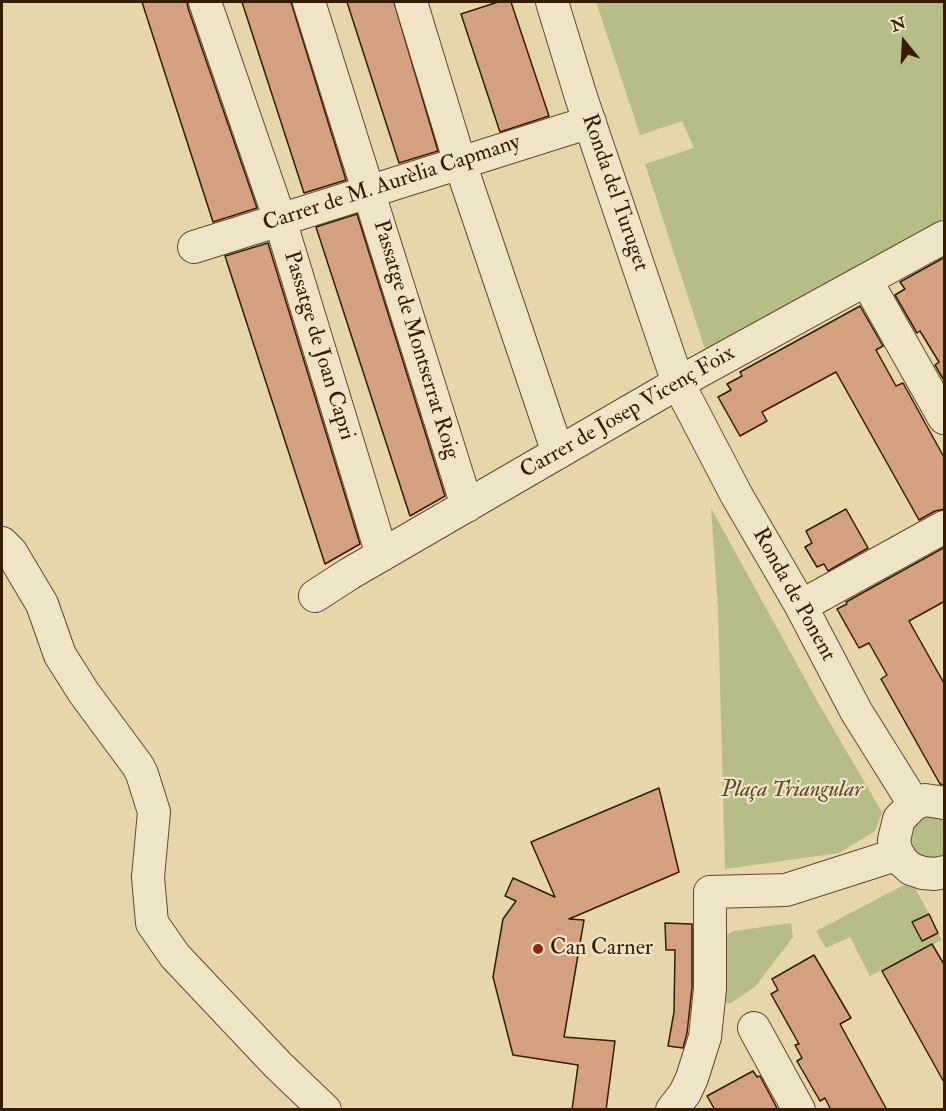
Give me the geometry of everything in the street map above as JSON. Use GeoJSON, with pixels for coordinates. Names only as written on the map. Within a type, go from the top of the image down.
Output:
{"type":"FeatureCollection","features":[{"type":"Feature","properties":{"kind":"street","name":"Passatge de Joan Capri"},"geometry":{"type":"LineString","coordinates":[[205,2],[280,220],[382,555]]}},
{"type":"Feature","properties":{"kind":"street","name":"Passatge de Montserrat Roig"},"geometry":{"type":"LineString","coordinates":[[309,2],[467,506]]}},
{"type":"Feature","properties":{"kind":"street"},"geometry":{"type":"LineString","coordinates":[[411,2],[460,163],[558,453]]}},
{"type":"Feature","properties":{"kind":"street","name":"Ronda del Turuget"},"geometry":{"type":"LineString","coordinates":[[552,2],[678,383]]}},
{"type":"Feature","properties":{"kind":"street","name":"Carrer de M. Aurèlia Capmany"},"geometry":{"type":"LineString","coordinates":[[194,247],[590,122]]}},
{"type":"Feature","properties":{"kind":"street","name":"Carrer de Josep Vicenç Foix"},"geometry":{"type":"LineString","coordinates":[[315,596],[678,383],[945,237]]}},
{"type":"Feature","properties":{"kind":"street"},"geometry":{"type":"LineString","coordinates":[[867,280],[945,418]]}},
{"type":"Feature","properties":{"kind":"street","name":"Ronda de Ponent"},"geometry":{"type":"LineString","coordinates":[[678,383],[736,496],[801,606],[856,711],[914,804]]}},
{"type":"Feature","properties":{"kind":"street"},"geometry":{"type":"LineString","coordinates":[[801,606],[945,527]]}},
{"type":"Feature","properties":{"kind":"street"},"geometry":{"type":"LineString","coordinates":[[2,543],[11,552],[42,604],[60,655],[142,774],[154,812],[148,876],[152,923],[175,956],[278,1065],[325,1110]]}},
{"type":"Feature","properties":{"kind":"street"},"geometry":{"type":"LineString","coordinates":[[945,803],[925,800],[914,804],[899,819],[895,829],[896,850],[902,861],[911,869],[923,873],[945,872]]}},
{"type":"Feature","properties":{"kind":"street"},"geometry":{"type":"LineString","coordinates":[[672,1110],[685,1093],[692,1078],[705,1037],[710,989],[710,892],[786,890],[886,858],[896,850]]}},
{"type":"Feature","properties":{"kind":"street"},"geometry":{"type":"LineString","coordinates":[[754,1028],[799,1110]]}},
{"type":"Feature","properties":{"kind":"green space"},"geometry":{"type":"Polygon","coordinates":[[[596,2],[944,2],[944,218],[705,349],[645,164],[694,148],[682,121],[640,135],[596,2]]]}},
{"type":"Feature","properties":{"kind":"green space","name":"Plaça Triangular"},"geometry":{"type":"Polygon","coordinates":[[[711,508],[820,706],[882,812],[875,831],[839,853],[725,869],[718,608],[711,508]]]}},
{"type":"Feature","properties":{"kind":"green space"},"geometry":{"type":"Polygon","coordinates":[[[921,816],[944,818],[944,855],[942,857],[921,858],[910,848],[910,826],[921,816]]]}},
{"type":"Feature","properties":{"kind":"green space"},"geometry":{"type":"Polygon","coordinates":[[[904,885],[915,888],[929,914],[912,922],[922,941],[938,933],[942,940],[870,976],[850,937],[826,948],[816,931],[904,885]]]}},
{"type":"Feature","properties":{"kind":"green space"},"geometry":{"type":"Polygon","coordinates":[[[791,923],[793,937],[755,987],[731,1003],[726,1003],[727,935],[734,931],[791,923]]]}},
{"type":"Feature","properties":{"kind":"building"},"geometry":{"type":"Polygon","coordinates":[[[142,2],[187,2],[257,208],[213,222],[142,2]]]}},
{"type":"Feature","properties":{"kind":"building"},"geometry":{"type":"Polygon","coordinates":[[[242,2],[291,2],[346,180],[304,193],[242,2]]]}},
{"type":"Feature","properties":{"kind":"building"},"geometry":{"type":"Polygon","coordinates":[[[347,2],[394,2],[438,151],[399,163],[347,2]]]}},
{"type":"Feature","properties":{"kind":"building"},"geometry":{"type":"Polygon","coordinates":[[[498,2],[511,2],[549,116],[500,132],[461,14],[498,2]]]}},
{"type":"Feature","properties":{"kind":"building"},"geometry":{"type":"Polygon","coordinates":[[[357,214],[445,496],[410,516],[316,227],[357,214]]]}},
{"type":"Feature","properties":{"kind":"building"},"geometry":{"type":"Polygon","coordinates":[[[268,243],[360,544],[325,564],[225,256],[268,243]]]}},
{"type":"Feature","properties":{"kind":"building"},"geometry":{"type":"Polygon","coordinates":[[[945,257],[945,382],[935,365],[939,362],[920,331],[917,333],[895,295],[905,289],[900,282],[945,257]]]}},
{"type":"Feature","properties":{"kind":"building"},"geometry":{"type":"Polygon","coordinates":[[[860,306],[883,346],[876,350],[896,386],[903,383],[945,459],[945,509],[935,511],[919,520],[836,372],[762,412],[767,421],[740,436],[718,397],[731,390],[727,384],[742,376],[740,372],[860,306]]]}},
{"type":"Feature","properties":{"kind":"building"},"geometry":{"type":"Polygon","coordinates":[[[846,509],[868,548],[828,571],[824,564],[817,567],[805,547],[812,543],[806,531],[846,509]]]}},
{"type":"Feature","properties":{"kind":"building"},"geometry":{"type":"Polygon","coordinates":[[[945,547],[945,601],[909,621],[945,685],[945,785],[940,784],[881,679],[887,675],[869,643],[859,648],[837,609],[945,547]]]}},
{"type":"Feature","properties":{"kind":"building","name":"Can Carner"},"geometry":{"type":"Polygon","coordinates":[[[659,788],[679,872],[569,919],[584,920],[564,1037],[615,1041],[606,1110],[572,1110],[578,1065],[513,1055],[493,977],[503,919],[516,901],[505,896],[513,878],[555,897],[531,842],[659,788]]]}},
{"type":"Feature","properties":{"kind":"building"},"geometry":{"type":"Polygon","coordinates":[[[929,914],[938,933],[922,941],[912,922],[929,914]]]}},
{"type":"Feature","properties":{"kind":"building"},"geometry":{"type":"Polygon","coordinates":[[[665,923],[692,924],[692,988],[683,1048],[668,1046],[674,1012],[675,950],[666,950],[665,923]]]}},
{"type":"Feature","properties":{"kind":"building"},"geometry":{"type":"Polygon","coordinates":[[[932,944],[945,966],[945,1084],[882,971],[932,944]]]}},
{"type":"Feature","properties":{"kind":"building"},"geometry":{"type":"Polygon","coordinates":[[[814,955],[851,1018],[840,1024],[887,1110],[831,1110],[825,1098],[820,1101],[797,1061],[802,1058],[795,1045],[799,1044],[771,994],[778,990],[772,979],[814,955]]]}},
{"type":"Feature","properties":{"kind":"building"},"geometry":{"type":"Polygon","coordinates":[[[753,1071],[757,1077],[760,1076],[778,1110],[715,1110],[707,1096],[753,1071]]]}},
{"type":"Feature","properties":{"kind":"place","name":"Can Carner"},"geometry":{"type":"Point","coordinates":[538,949]}}]}
